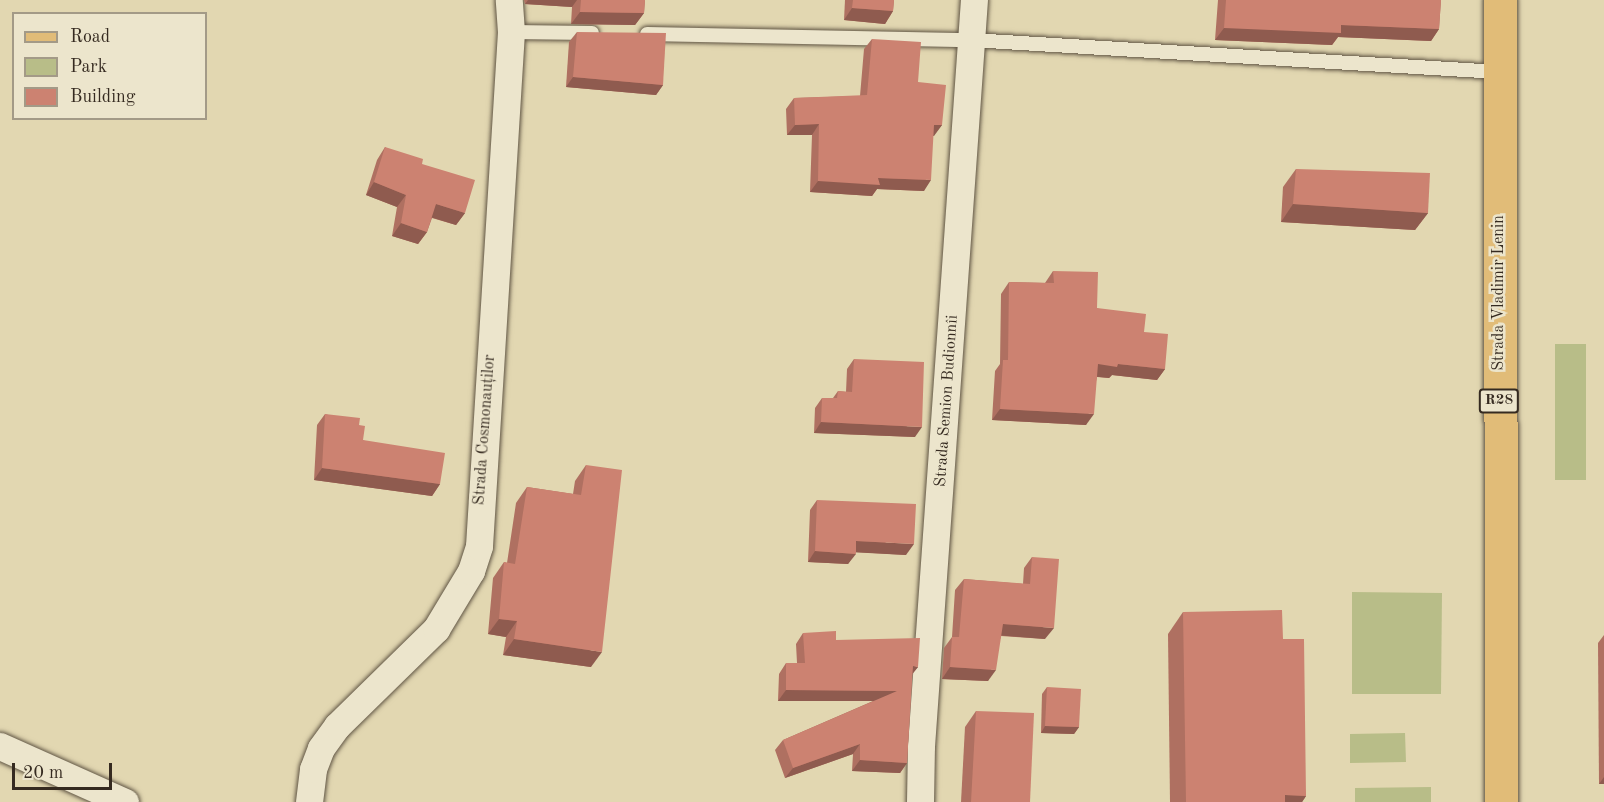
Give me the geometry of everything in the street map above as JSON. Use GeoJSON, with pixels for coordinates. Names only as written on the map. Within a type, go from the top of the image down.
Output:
{"type":"FeatureCollection","features":[{"type":"Feature","properties":{"kind":"main road","name":"Strada Vladimir Lenin"},"geometry":{"type":"LineString","coordinates":[[1500,0],[1501,802]]}},
{"type":"Feature","properties":{"kind":"street","name":"Strada Cosmonauților"},"geometry":{"type":"LineString","coordinates":[[309,802],[313,768],[321,748],[337,726],[436,629],[468,578],[478,546],[512,32],[509,0]]}},
{"type":"Feature","properties":{"kind":"street","name":"Strada Semion Budionnîi"},"geometry":{"type":"LineString","coordinates":[[920,802],[921,746],[974,0]]}},
{"type":"Feature","properties":{"kind":"street"},"geometry":{"type":"LineString","coordinates":[[0,746],[125,802]]}},
{"type":"Feature","properties":{"kind":"lane"},"geometry":{"type":"LineString","coordinates":[[512,32],[606,34]]}},
{"type":"Feature","properties":{"kind":"lane"},"geometry":{"type":"LineString","coordinates":[[629,34],[971,40],[1499,72]]}},
{"type":"Feature","properties":{"kind":"green space"},"geometry":{"type":"Polygon","coordinates":[[[1555,344],[1586,344],[1586,480],[1555,480],[1555,344]]]}},
{"type":"Feature","properties":{"kind":"green space"},"geometry":{"type":"Polygon","coordinates":[[[1352,592],[1442,593],[1441,694],[1352,694],[1352,592]]]}},
{"type":"Feature","properties":{"kind":"green space"},"geometry":{"type":"Polygon","coordinates":[[[1405,733],[1406,762],[1350,763],[1350,734],[1405,733]]]}},
{"type":"Feature","properties":{"kind":"green space"},"geometry":{"type":"Polygon","coordinates":[[[1431,787],[1431,802],[1355,802],[1355,788],[1431,787]]]}},
{"type":"Feature","properties":{"kind":"building"},"geometry":{"type":"Polygon","coordinates":[[[581,0],[645,0],[644,13],[580,12],[581,0]]]}},
{"type":"Feature","properties":{"kind":"building"},"geometry":{"type":"Polygon","coordinates":[[[853,0],[894,0],[893,11],[852,8],[853,0]]]}},
{"type":"Feature","properties":{"kind":"building"},"geometry":{"type":"Polygon","coordinates":[[[1226,0],[1441,0],[1439,29],[1341,25],[1341,33],[1224,28],[1226,0]]]}},
{"type":"Feature","properties":{"kind":"building"},"geometry":{"type":"Polygon","coordinates":[[[577,32],[666,33],[663,85],[573,77],[577,32]]]}},
{"type":"Feature","properties":{"kind":"building"},"geometry":{"type":"Polygon","coordinates":[[[872,39],[921,42],[918,82],[946,85],[942,125],[934,125],[931,180],[878,178],[880,185],[818,181],[819,124],[795,125],[794,98],[867,95],[872,39]]]}},
{"type":"Feature","properties":{"kind":"building"},"geometry":{"type":"Polygon","coordinates":[[[385,147],[423,159],[422,164],[475,180],[465,213],[436,204],[427,232],[401,223],[406,195],[374,182],[385,147]]]}},
{"type":"Feature","properties":{"kind":"building"},"geometry":{"type":"Polygon","coordinates":[[[1296,169],[1430,173],[1428,213],[1293,204],[1296,169]]]}},
{"type":"Feature","properties":{"kind":"building"},"geometry":{"type":"Polygon","coordinates":[[[1053,271],[1098,272],[1097,308],[1146,314],[1144,332],[1168,334],[1165,369],[1098,364],[1094,414],[1000,409],[1003,360],[1008,360],[1009,282],[1054,283],[1053,271]]]}},
{"type":"Feature","properties":{"kind":"building"},"geometry":{"type":"Polygon","coordinates":[[[854,359],[924,362],[922,427],[821,422],[822,398],[837,398],[838,391],[852,392],[854,359]]]}},
{"type":"Feature","properties":{"kind":"building"},"geometry":{"type":"Polygon","coordinates":[[[325,414],[360,418],[359,425],[365,426],[363,440],[445,453],[440,484],[322,468],[325,414]]]}},
{"type":"Feature","properties":{"kind":"building"},"geometry":{"type":"Polygon","coordinates":[[[586,465],[622,470],[602,652],[514,639],[517,621],[499,619],[504,562],[515,564],[527,487],[581,495],[586,465]]]}},
{"type":"Feature","properties":{"kind":"building"},"geometry":{"type":"Polygon","coordinates":[[[817,500],[916,504],[914,544],[856,541],[856,554],[815,551],[817,500]]]}},
{"type":"Feature","properties":{"kind":"building"},"geometry":{"type":"Polygon","coordinates":[[[1032,557],[1059,559],[1054,628],[1003,624],[996,670],[950,667],[952,637],[959,637],[964,579],[1030,584],[1032,557]]]}},
{"type":"Feature","properties":{"kind":"building"},"geometry":{"type":"Polygon","coordinates":[[[1282,610],[1283,639],[1304,639],[1306,796],[1285,795],[1285,802],[1186,802],[1183,612],[1282,610]]]}},
{"type":"Feature","properties":{"kind":"building"},"geometry":{"type":"Polygon","coordinates":[[[836,631],[836,640],[920,638],[918,667],[913,666],[907,763],[860,760],[860,744],[793,768],[783,740],[897,691],[786,690],[786,663],[805,663],[803,633],[836,631]]]}},
{"type":"Feature","properties":{"kind":"building"},"geometry":{"type":"Polygon","coordinates":[[[1047,687],[1081,689],[1079,727],[1045,726],[1047,687]]]}},
{"type":"Feature","properties":{"kind":"building"},"geometry":{"type":"Polygon","coordinates":[[[976,711],[1034,713],[1030,802],[971,802],[976,711]]]}}]}
